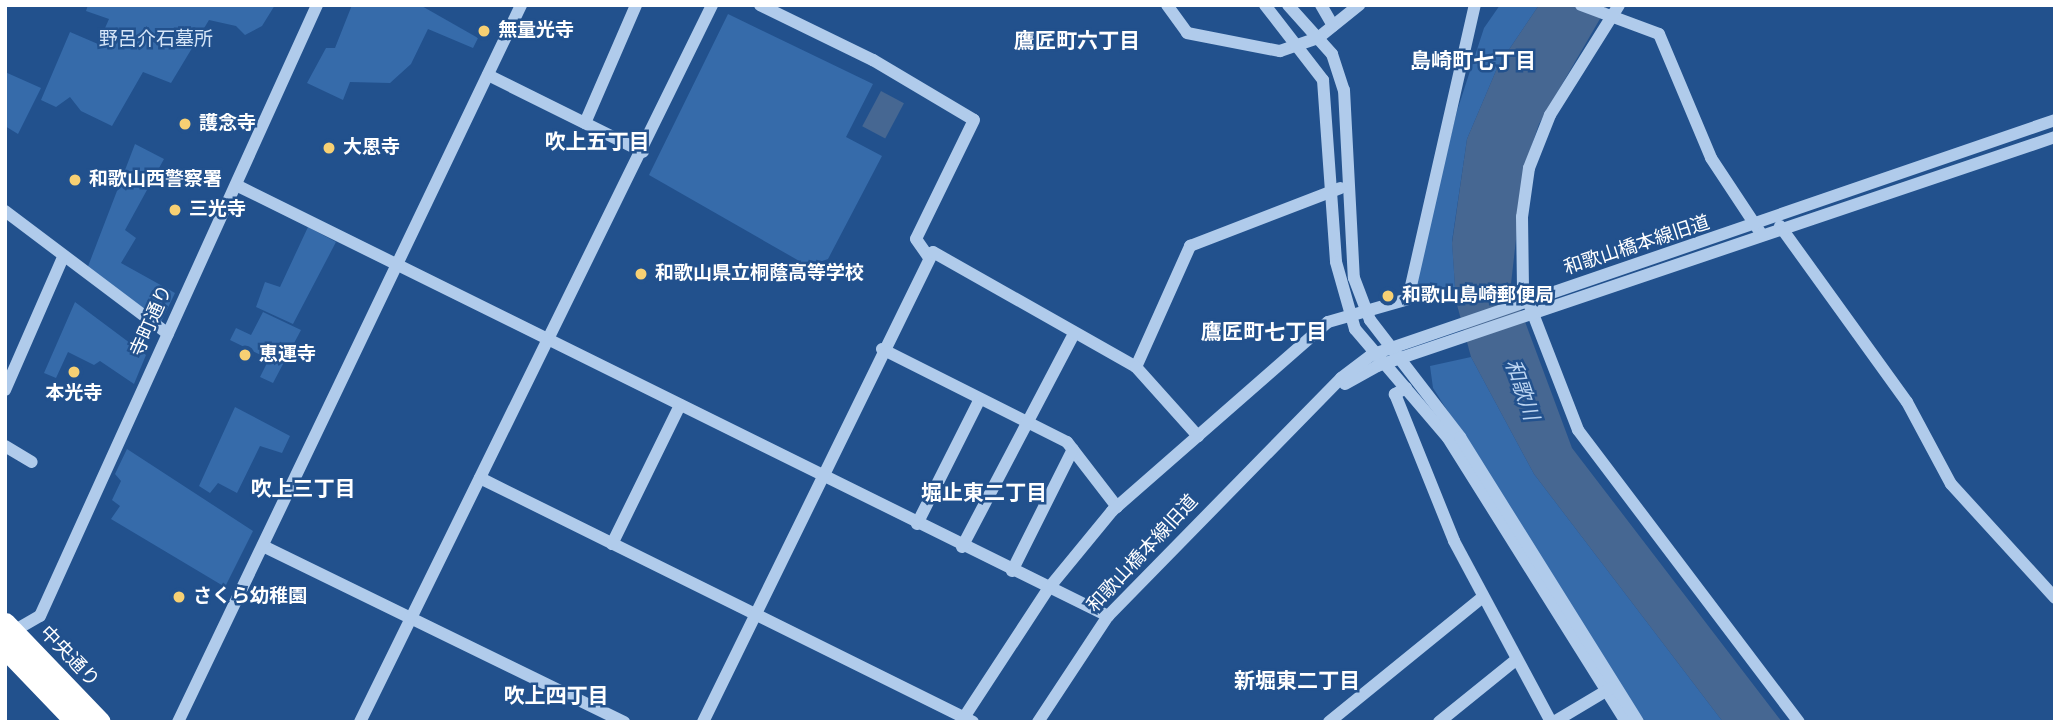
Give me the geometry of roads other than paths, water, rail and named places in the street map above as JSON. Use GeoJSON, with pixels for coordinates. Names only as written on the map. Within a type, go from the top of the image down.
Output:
{"type":"FeatureCollection","features":[{"type":"Feature","properties":{"kind":"highway","name":"中央通り"},"geometry":{"type":"LineString","coordinates":[[7,634],[76,722]]}},
{"type":"Feature","properties":{"kind":"highway","name":"中央通り"},"geometry":{"type":"LineString","coordinates":[[7,634],[100,722]]}},
{"type":"Feature","properties":{"kind":"street","name":"寺町通り"},"geometry":{"type":"LineString","coordinates":[[7,634],[40,616],[317,5]]}},
{"type":"Feature","properties":{"kind":"street"},"geometry":{"type":"LineString","coordinates":[[178,722],[400,266],[522,5]]}},
{"type":"Feature","properties":{"kind":"street"},"geometry":{"type":"LineString","coordinates":[[584,123],[636,5]]}},
{"type":"Feature","properties":{"kind":"street"},"geometry":{"type":"LineString","coordinates":[[360,722],[643,152],[712,5]]}},
{"type":"Feature","properties":{"kind":"street"},"geometry":{"type":"LineString","coordinates":[[760,5],[873,60],[974,120],[916,239],[928,256]]}},
{"type":"Feature","properties":{"kind":"street"},"geometry":{"type":"LineString","coordinates":[[1167,5],[1187,33],[1280,51],[1302,46],[1318,38],[1359,5]]}},
{"type":"Feature","properties":{"kind":"street"},"geometry":{"type":"LineString","coordinates":[[1265,5],[1302,46],[1326,93],[1336,262],[1348,313],[1380,359],[1448,438],[1608,689],[1639,722]]}},
{"type":"Feature","properties":{"kind":"street"},"geometry":{"type":"LineString","coordinates":[[1288,5],[1318,38],[1344,90],[1354,278],[1364,308],[1398,359],[1460,437],[1626,722]]}},
{"type":"Feature","properties":{"kind":"street"},"geometry":{"type":"LineString","coordinates":[[1321,5],[1333,26]]}},
{"type":"Feature","properties":{"kind":"street"},"geometry":{"type":"LineString","coordinates":[[480,478],[758,614],[966,720],[1048,589],[1117,507],[1328,322],[1364,308],[1408,299],[1475,5]]}},
{"type":"Feature","properties":{"kind":"street"},"geometry":{"type":"LineString","coordinates":[[1581,5],[1616,11],[1659,34],[1711,158],[1764,238]]}},
{"type":"Feature","properties":{"kind":"street"},"geometry":{"type":"LineString","coordinates":[[1616,11],[1549,115],[1529,168],[1520,272],[1525,303],[1578,430],[1799,722]]}},
{"type":"Feature","properties":{"kind":"street"},"geometry":{"type":"LineString","coordinates":[[488,75],[643,152]]}},
{"type":"Feature","properties":{"kind":"street","name":"和歌山橋本線旧道"},"geometry":{"type":"LineString","coordinates":[[1380,359],[1398,359],[1419,347],[1525,303],[1776,220],[2055,120]]}},
{"type":"Feature","properties":{"kind":"street","name":"和歌山橋本線旧道"},"geometry":{"type":"LineString","coordinates":[[1038,722],[1108,616],[1263,457],[1390,348],[1419,347],[1530,318],[2055,137]]}},
{"type":"Feature","properties":{"kind":"street"},"geometry":{"type":"LineString","coordinates":[[236,184],[962,547],[1108,616]]}},
{"type":"Feature","properties":{"kind":"street"},"geometry":{"type":"LineString","coordinates":[[1136,367],[1189,246],[1332,190],[1348,187]]}},
{"type":"Feature","properties":{"kind":"street"},"geometry":{"type":"LineString","coordinates":[[5,211],[62,257],[168,334]]}},
{"type":"Feature","properties":{"kind":"street"},"geometry":{"type":"LineString","coordinates":[[1776,220],[1907,402],[1951,485],[2055,598]]}},
{"type":"Feature","properties":{"kind":"street"},"geometry":{"type":"LineString","coordinates":[[703,722],[758,614],[882,349],[928,256],[933,252],[1136,367],[1198,436]]}},
{"type":"Feature","properties":{"kind":"street"},"geometry":{"type":"LineString","coordinates":[[5,390],[62,257]]}},
{"type":"Feature","properties":{"kind":"street"},"geometry":{"type":"LineString","coordinates":[[962,547],[1074,334]]}},
{"type":"Feature","properties":{"kind":"street"},"geometry":{"type":"LineString","coordinates":[[882,349],[1073,449],[1117,507]]}},
{"type":"Feature","properties":{"kind":"street"},"geometry":{"type":"LineString","coordinates":[[1406,388],[1395,394],[1483,597],[1553,722],[1608,689]]}},
{"type":"Feature","properties":{"kind":"street"},"geometry":{"type":"LineString","coordinates":[[917,524],[980,399]]}},
{"type":"Feature","properties":{"kind":"street"},"geometry":{"type":"LineString","coordinates":[[612,544],[680,405]]}},
{"type":"Feature","properties":{"kind":"street"},"geometry":{"type":"LineString","coordinates":[[5,446],[32,462]]}},
{"type":"Feature","properties":{"kind":"street"},"geometry":{"type":"LineString","coordinates":[[1012,571],[1073,449]]}},
{"type":"Feature","properties":{"kind":"street"},"geometry":{"type":"LineString","coordinates":[[262,546],[624,722]]}},
{"type":"Feature","properties":{"kind":"street"},"geometry":{"type":"LineString","coordinates":[[1329,722],[1483,597]]}},
{"type":"Feature","properties":{"kind":"street"},"geometry":{"type":"LineString","coordinates":[[1440,722],[1517,659]]}},
{"type":"Feature","properties":{"kind":"water","name":"和歌川"},"geometry":{"type":"Polygon","coordinates":[[[1539,5],[1608,5],[1539,124],[1524,168],[1511,284],[1572,448],[1782,722],[1723,722],[1534,474],[1471,357],[1456,301],[1452,243],[1467,139],[1498,66],[1539,5]]]}},
{"type":"Feature","properties":{"kind":"water"},"geometry":{"type":"Polygon","coordinates":[[[881,91],[904,103],[885,139],[862,126],[881,91]]]}},
{"type":"Feature","properties":{"kind":"place","name":"無量光寺"},"geometry":{"type":"Point","coordinates":[484,31]}},
{"type":"Feature","properties":{"kind":"place","name":"護念寺"},"geometry":{"type":"Point","coordinates":[185,124]}},
{"type":"Feature","properties":{"kind":"place","name":"大恩寺"},"geometry":{"type":"Point","coordinates":[329,148]}},
{"type":"Feature","properties":{"kind":"place","name":"和歌山西警察署"},"geometry":{"type":"Point","coordinates":[75,180]}},
{"type":"Feature","properties":{"kind":"place","name":"三光寺"},"geometry":{"type":"Point","coordinates":[175,210]}},
{"type":"Feature","properties":{"kind":"place","name":"和歌山県立桐蔭高等学校"},"geometry":{"type":"Point","coordinates":[641,274]}},
{"type":"Feature","properties":{"kind":"place","name":"和歌山島崎郵便局"},"geometry":{"type":"Point","coordinates":[1388,296]}},
{"type":"Feature","properties":{"kind":"place","name":"恵運寺"},"geometry":{"type":"Point","coordinates":[245,355]}},
{"type":"Feature","properties":{"kind":"place","name":"本光寺"},"geometry":{"type":"Point","coordinates":[74,372]}},
{"type":"Feature","properties":{"kind":"place","name":"さくら幼稚園"},"geometry":{"type":"Point","coordinates":[179,597]}},
{"type":"Feature","properties":{"kind":"district","name":"鷹匠町六丁目"},"geometry":{"type":"Point","coordinates":[1077,42]}},
{"type":"Feature","properties":{"kind":"district","name":"島崎町七丁目"},"geometry":{"type":"Point","coordinates":[1473,62]}},
{"type":"Feature","properties":{"kind":"district","name":"吹上五丁目"},"geometry":{"type":"Point","coordinates":[597,143]}},
{"type":"Feature","properties":{"kind":"district","name":"鷹匠町七丁目"},"geometry":{"type":"Point","coordinates":[1264,333]}},
{"type":"Feature","properties":{"kind":"district","name":"吹上三丁目"},"geometry":{"type":"Point","coordinates":[303,490]}},
{"type":"Feature","properties":{"kind":"district","name":"堀止東二丁目"},"geometry":{"type":"Point","coordinates":[984,494]}},
{"type":"Feature","properties":{"kind":"district","name":"新堀東二丁目"},"geometry":{"type":"Point","coordinates":[1297,682]}},
{"type":"Feature","properties":{"kind":"district","name":"吹上四丁目"},"geometry":{"type":"Point","coordinates":[556,697]}},
{"type":"Feature","properties":{"kind":"park label","name":"野呂介石墓所"},"geometry":{"type":"Point","coordinates":[156,40]}}]}
